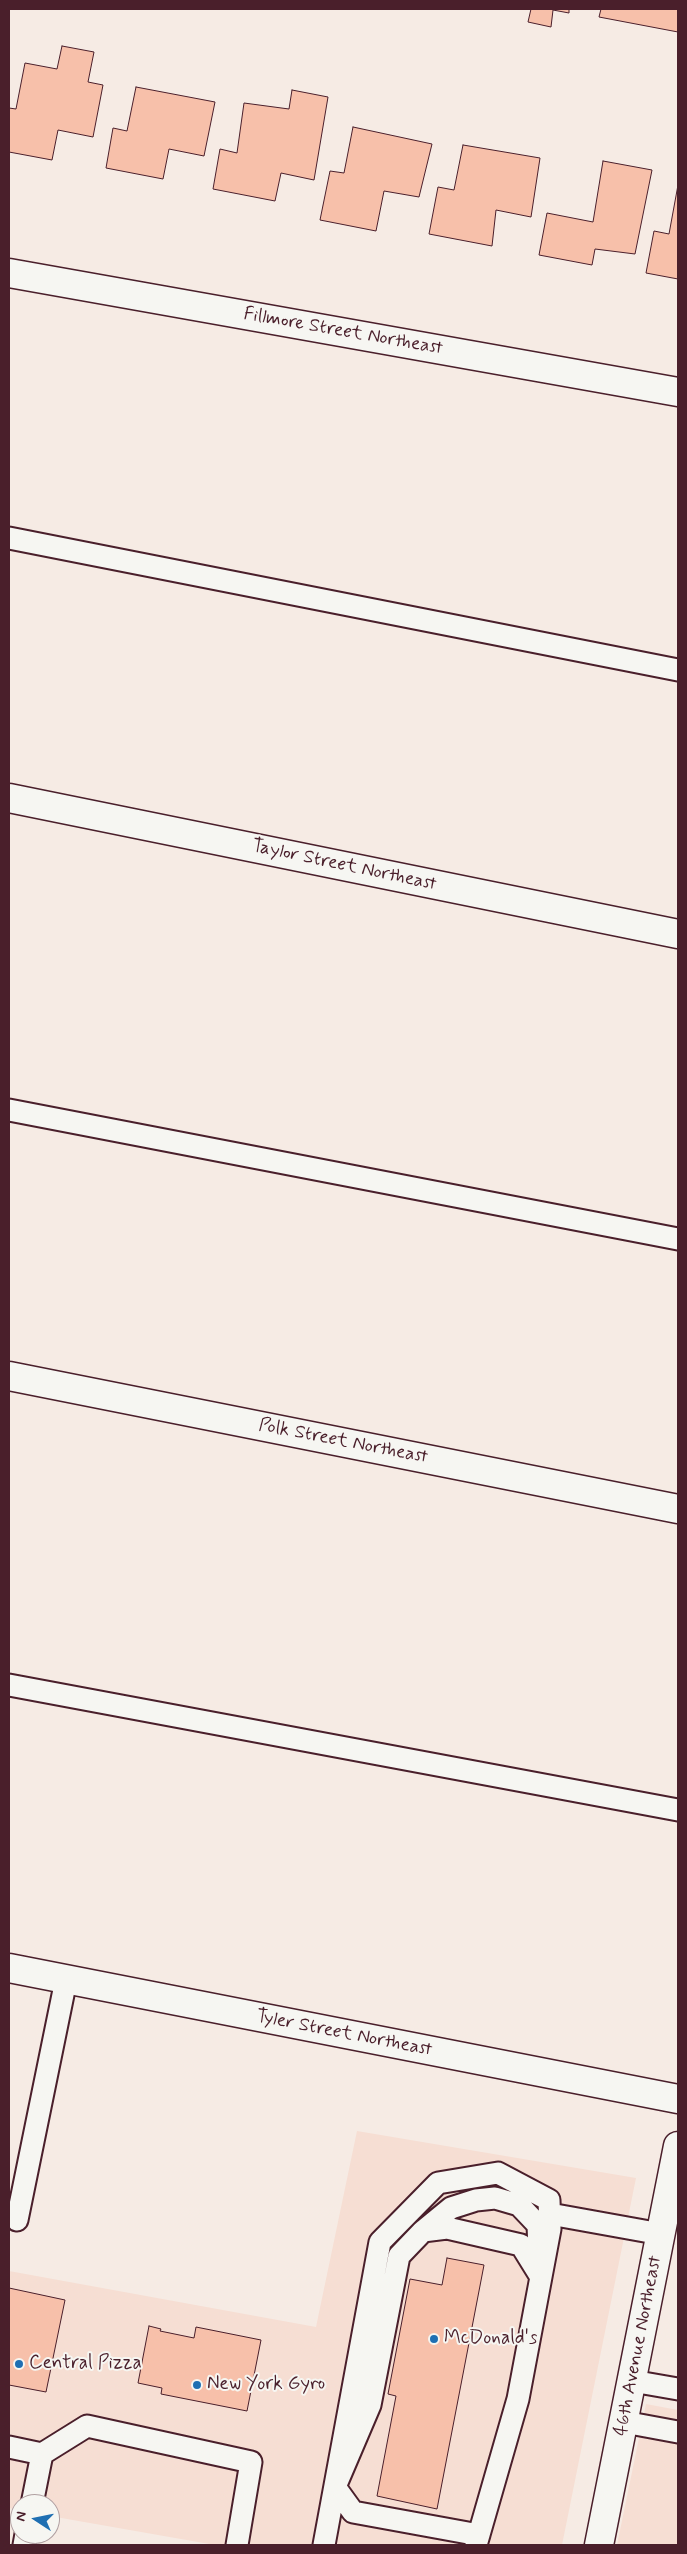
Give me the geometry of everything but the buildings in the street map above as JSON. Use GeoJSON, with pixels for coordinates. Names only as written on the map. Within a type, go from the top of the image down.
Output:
{"type":"FeatureCollection","features":[{"type":"Feature","properties":{"kind":"street","name":"Fillmore Street Northeast"},"geometry":{"type":"LineString","coordinates":[[9,273],[678,392]]}},
{"type":"Feature","properties":{"kind":"street","name":"Taylor Street Northeast"},"geometry":{"type":"LineString","coordinates":[[9,798],[678,934]]}},
{"type":"Feature","properties":{"kind":"street","name":"Polk Street Northeast"},"geometry":{"type":"LineString","coordinates":[[9,1376],[678,1509]]}},
{"type":"Feature","properties":{"kind":"street","name":"Tyler Street Northeast"},"geometry":{"type":"LineString","coordinates":[[9,1968],[678,2099]]}},
{"type":"Feature","properties":{"kind":"street","name":"46th Avenue Northeast"},"geometry":{"type":"LineString","coordinates":[[599,2545],[678,2146]]}},
{"type":"Feature","properties":{"kind":"lane"},"geometry":{"type":"LineString","coordinates":[[9,538],[678,670]]}},
{"type":"Feature","properties":{"kind":"lane"},"geometry":{"type":"LineString","coordinates":[[9,1110],[678,1239]]}},
{"type":"Feature","properties":{"kind":"lane"},"geometry":{"type":"LineString","coordinates":[[9,1685],[678,1810]]}},
{"type":"Feature","properties":{"kind":"lane"},"geometry":{"type":"LineString","coordinates":[[17,2220],[66,1980]]}},
{"type":"Feature","properties":{"kind":"lane"},"geometry":{"type":"LineString","coordinates":[[324,2545],[380,2242],[438,2183],[498,2173],[549,2200],[550,2229],[518,2400],[478,2540],[353,2512],[335,2487]]}},
{"type":"Feature","properties":{"kind":"lane"},"geometry":{"type":"LineString","coordinates":[[335,2487],[370,2405],[399,2256],[423,2231],[451,2208],[476,2200],[495,2198],[519,2205],[538,2225],[541,2277]]}},
{"type":"Feature","properties":{"kind":"lane"},"geometry":{"type":"LineString","coordinates":[[550,2214],[661,2234]]}},
{"type":"Feature","properties":{"kind":"lane"},"geometry":{"type":"LineString","coordinates":[[423,2231],[447,2228],[522,2245],[541,2277]]}},
{"type":"Feature","properties":{"kind":"lane"},"geometry":{"type":"LineString","coordinates":[[632,2381],[678,2389]]}},
{"type":"Feature","properties":{"kind":"lane"},"geometry":{"type":"LineString","coordinates":[[624,2422],[678,2432]]}},
{"type":"Feature","properties":{"kind":"lane"},"geometry":{"type":"LineString","coordinates":[[9,2447],[42,2454],[87,2426],[252,2462],[237,2545]]}},
{"type":"Feature","properties":{"kind":"lane"},"geometry":{"type":"LineString","coordinates":[[34,2494],[42,2454]]}},
{"type":"Feature","properties":{"kind":"shaded area"},"geometry":{"type":"Polygon","coordinates":[[[357,2131],[636,2178],[562,2545],[215,2545],[60,2518],[60,2494],[10,2494],[9,2508],[9,2271],[316,2327],[357,2131]]]}},
{"type":"Feature","properties":{"kind":"shaded area"},"geometry":{"type":"Polygon","coordinates":[[[646,2404],[678,2410],[678,2545],[617,2545],[646,2404]]]}},
{"type":"Feature","properties":{"kind":"place","name":"McDonald's"},"geometry":{"type":"Point","coordinates":[434,2339]}},
{"type":"Feature","properties":{"kind":"place","name":"Central Pizza"},"geometry":{"type":"Point","coordinates":[19,2364]}},
{"type":"Feature","properties":{"kind":"place","name":"New York Gyro"},"geometry":{"type":"Point","coordinates":[197,2385]}}]}
